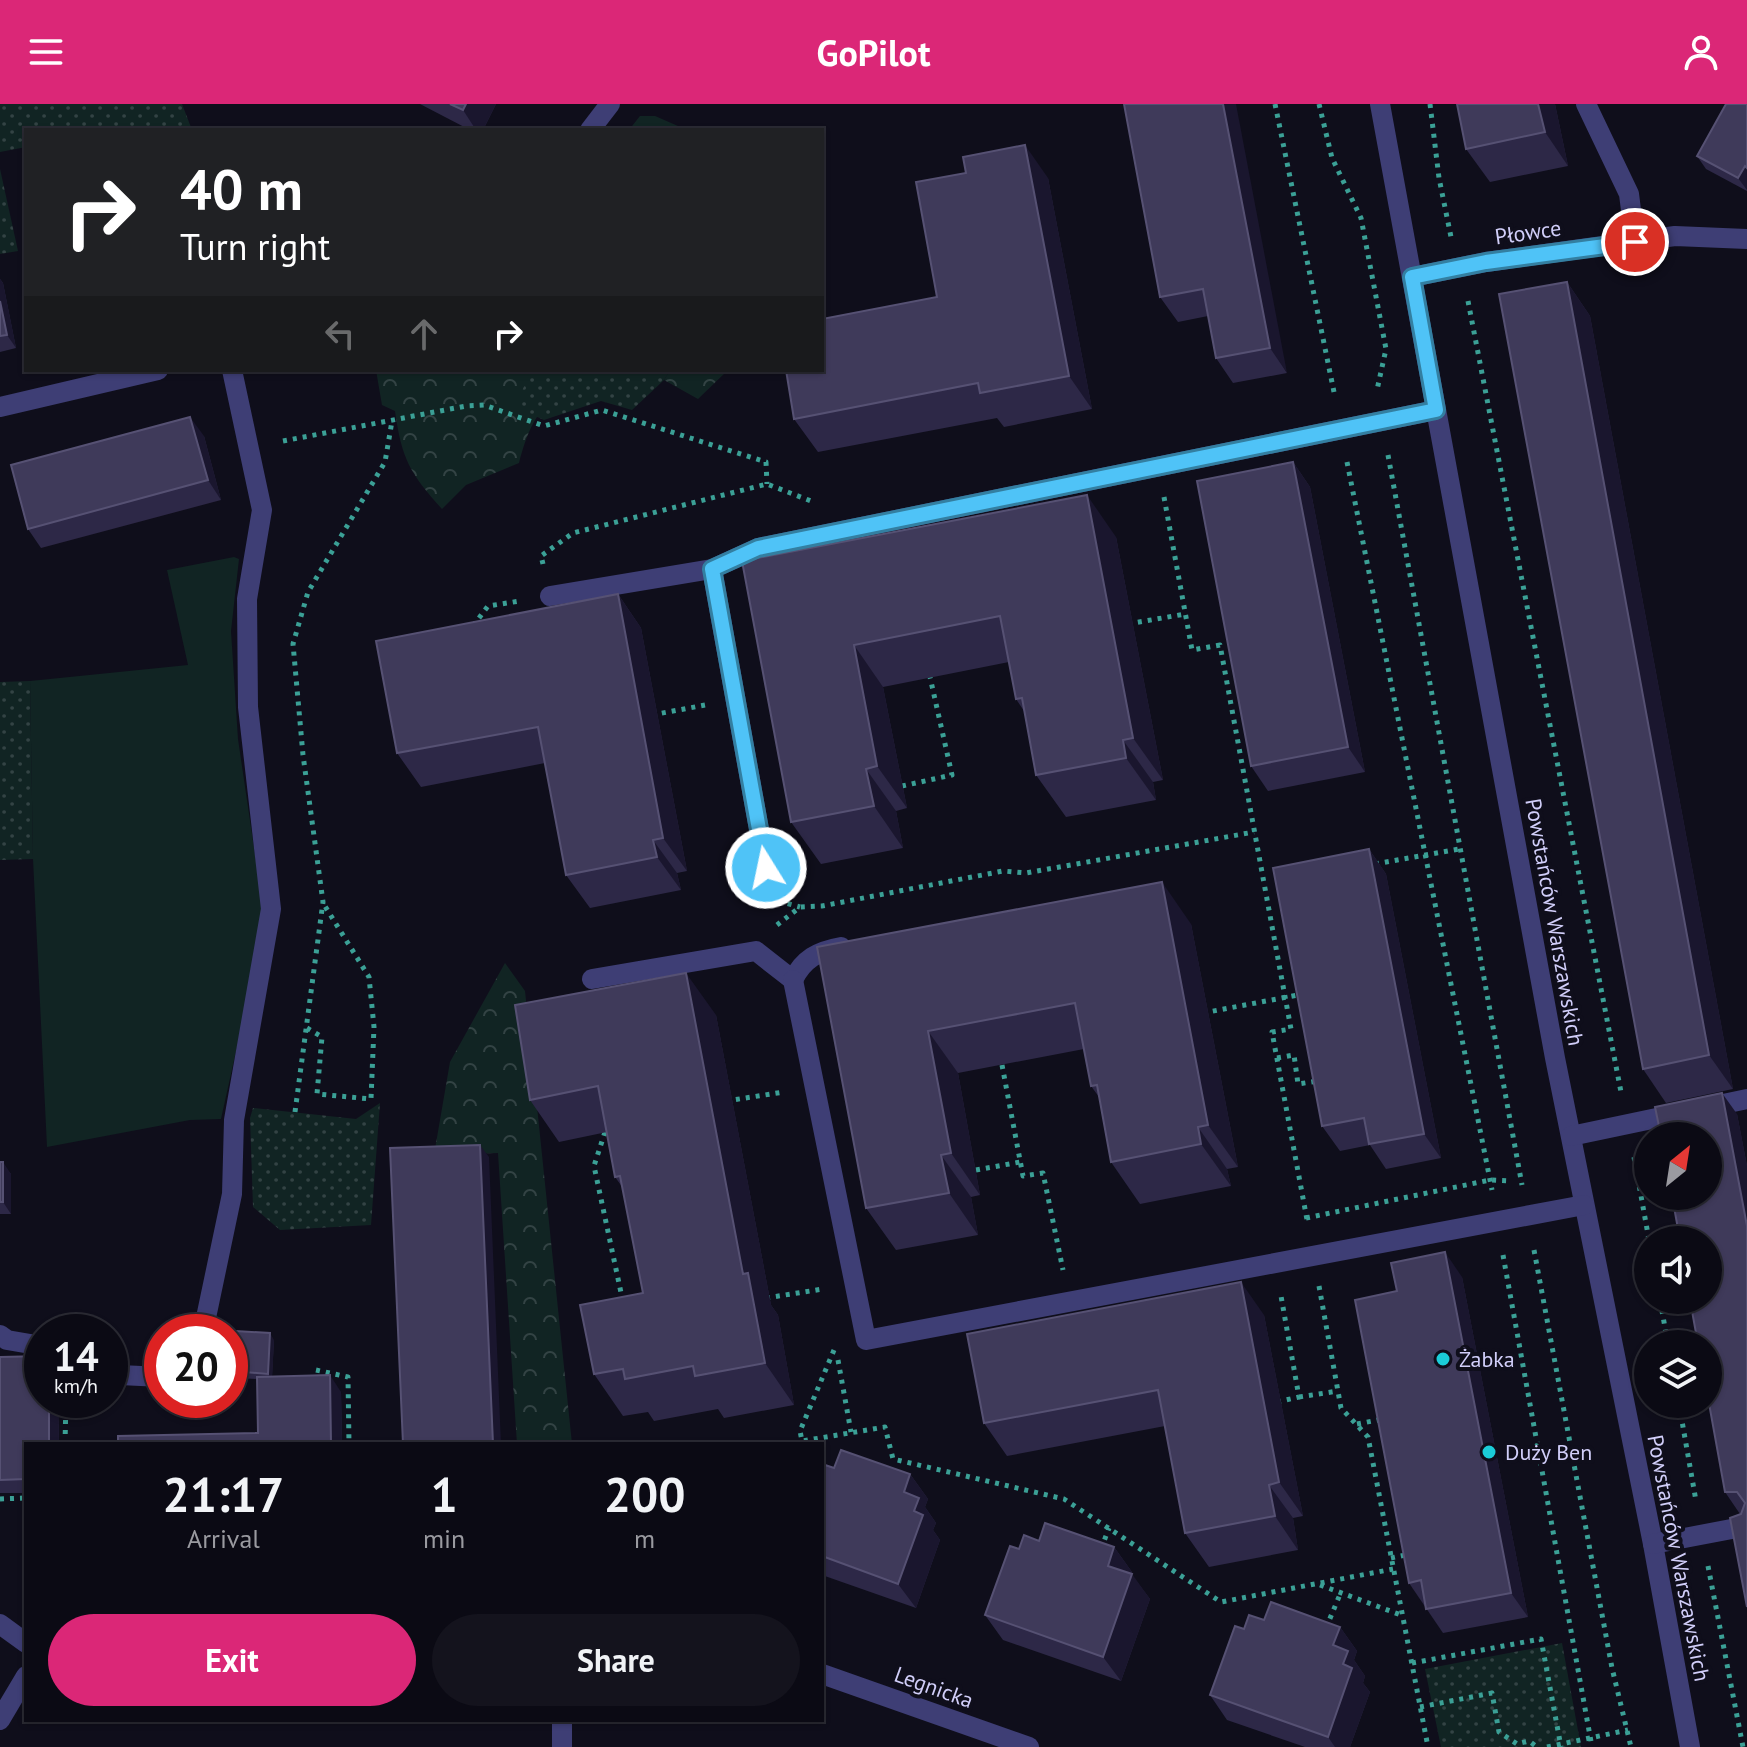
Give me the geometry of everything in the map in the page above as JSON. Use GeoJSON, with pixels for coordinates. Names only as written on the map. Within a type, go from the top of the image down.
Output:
{"type":"FeatureCollection","features":[{"type":"Feature","properties":{"kind":"street"},"geometry":{"type":"LineString","coordinates":[[592,128],[610,104]]}},
{"type":"Feature","properties":{"kind":"street","name":"Powstańców Warszawskich"},"geometry":{"type":"LineString","coordinates":[[1380,104],[1584,1205],[1653,1544],[1690,1747]]}},
{"type":"Feature","properties":{"kind":"street"},"geometry":{"type":"LineString","coordinates":[[1586,104],[1629,194],[1635,242]]}},
{"type":"Feature","properties":{"kind":"street","name":"Płowce"},"geometry":{"type":"LineString","coordinates":[[1412,277],[1675,236],[1747,239]]}},
{"type":"Feature","properties":{"kind":"street"},"geometry":{"type":"LineString","coordinates":[[0,407],[149,372]]}},
{"type":"Feature","properties":{"kind":"street"},"geometry":{"type":"LineString","coordinates":[[207,1314],[232,1194],[234,1120],[271,909],[248,707],[247,599],[262,516],[232,372]]}},
{"type":"Feature","properties":{"kind":"street"},"geometry":{"type":"LineString","coordinates":[[550,596],[712,569],[758,548],[1436,410]]}},
{"type":"Feature","properties":{"kind":"street"},"geometry":{"type":"LineString","coordinates":[[712,569],[766,868]]}},
{"type":"Feature","properties":{"kind":"street"},"geometry":{"type":"LineString","coordinates":[[855,945],[826,950],[801,963],[793,980],[866,1340],[1584,1205]]}},
{"type":"Feature","properties":{"kind":"street"},"geometry":{"type":"LineString","coordinates":[[592,979],[756,951],[793,980]]}},
{"type":"Feature","properties":{"kind":"street"},"geometry":{"type":"LineString","coordinates":[[1571,1136],[1747,1099]]}},
{"type":"Feature","properties":{"kind":"street"},"geometry":{"type":"LineString","coordinates":[[0,1335],[7,1340],[24,1343]]}},
{"type":"Feature","properties":{"kind":"street"},"geometry":{"type":"LineString","coordinates":[[1653,1544],[1747,1526]]}},
{"type":"Feature","properties":{"kind":"street"},"geometry":{"type":"LineString","coordinates":[[0,1624],[24,1642]]}},
{"type":"Feature","properties":{"kind":"street","name":"Legnicka"},"geometry":{"type":"LineString","coordinates":[[824,1675],[1029,1747]]}},
{"type":"Feature","properties":{"kind":"street"},"geometry":{"type":"LineString","coordinates":[[0,1720],[24,1679]]}},
{"type":"Feature","properties":{"kind":"street"},"geometry":{"type":"LineString","coordinates":[[562,1722],[562,1747]]}},
{"type":"Feature","properties":{"kind":"path"},"geometry":{"type":"LineString","coordinates":[[1275,104],[1490,1180],[1592,1747]]}},
{"type":"Feature","properties":{"kind":"path"},"geometry":{"type":"LineString","coordinates":[[1319,104],[1332,158],[1361,218],[1386,349],[1376,386]]}},
{"type":"Feature","properties":{"kind":"path"},"geometry":{"type":"LineString","coordinates":[[1430,104],[1443,205],[1476,329],[1646,1226]]}},
{"type":"Feature","properties":{"kind":"path"},"geometry":{"type":"LineString","coordinates":[[249,448],[484,405],[544,426],[602,410],[766,462],[767,484]]}},
{"type":"Feature","properties":{"kind":"path"},"geometry":{"type":"LineString","coordinates":[[295,1112],[323,902],[303,755],[293,644],[308,592],[385,462],[392,421]]}},
{"type":"Feature","properties":{"kind":"path"},"geometry":{"type":"LineString","coordinates":[[1387,449],[1612,1668],[1631,1747]]}},
{"type":"Feature","properties":{"kind":"path"},"geometry":{"type":"LineString","coordinates":[[1158,467],[1192,650],[1220,645],[1291,1029],[1272,1032],[1341,1408],[1368,1437],[1428,1747]]}},
{"type":"Feature","properties":{"kind":"path"},"geometry":{"type":"LineString","coordinates":[[541,556],[573,533],[767,484],[822,505]]}},
{"type":"Feature","properties":{"kind":"path"},"geometry":{"type":"LineString","coordinates":[[470,631],[488,606],[550,596]]}},
{"type":"Feature","properties":{"kind":"path"},"geometry":{"type":"LineString","coordinates":[[1123,625],[1185,614]]}},
{"type":"Feature","properties":{"kind":"path"},"geometry":{"type":"LineString","coordinates":[[1224,669],[1236,666]]}},
{"type":"Feature","properties":{"kind":"path"},"geometry":{"type":"LineString","coordinates":[[902,786],[952,775],[930,677]]}},
{"type":"Feature","properties":{"kind":"path"},"geometry":{"type":"LineString","coordinates":[[1230,697],[1242,695]]}},
{"type":"Feature","properties":{"kind":"path"},"geometry":{"type":"LineString","coordinates":[[647,716],[736,699]]}},
{"type":"Feature","properties":{"kind":"path"},"geometry":{"type":"LineString","coordinates":[[791,902],[800,907],[822,906],[1003,871],[1026,873],[1254,832]]}},
{"type":"Feature","properties":{"kind":"path"},"geometry":{"type":"LineString","coordinates":[[1367,866],[1459,849]]}},
{"type":"Feature","properties":{"kind":"path"},"geometry":{"type":"LineString","coordinates":[[1264,884],[1279,882]]}},
{"type":"Feature","properties":{"kind":"path"},"geometry":{"type":"LineString","coordinates":[[307,1027],[322,1037],[317,1094],[371,1099],[374,1027],[369,977],[323,902]]}},
{"type":"Feature","properties":{"kind":"path"},"geometry":{"type":"LineString","coordinates":[[775,927],[800,907]]}},
{"type":"Feature","properties":{"kind":"path"},"geometry":{"type":"LineString","coordinates":[[1198,1014],[1311,992]]}},
{"type":"Feature","properties":{"kind":"path"},"geometry":{"type":"LineString","coordinates":[[1277,1058],[1294,1055],[1298,1084],[1327,1080]]}},
{"type":"Feature","properties":{"kind":"path"},"geometry":{"type":"LineString","coordinates":[[1002,1065],[1023,1176],[1043,1173],[1070,1302]]}},
{"type":"Feature","properties":{"kind":"path"},"geometry":{"type":"LineString","coordinates":[[721,1102],[814,1087]]}},
{"type":"Feature","properties":{"kind":"path"},"geometry":{"type":"LineString","coordinates":[[605,1132],[594,1166],[625,1311]]}},
{"type":"Feature","properties":{"kind":"path"},"geometry":{"type":"LineString","coordinates":[[976,1170],[1020,1162]]}},
{"type":"Feature","properties":{"kind":"path"},"geometry":{"type":"LineString","coordinates":[[1306,1218],[1490,1180],[1521,1181]]}},
{"type":"Feature","properties":{"kind":"path"},"geometry":{"type":"LineString","coordinates":[[1275,1263],[1299,1397]]}},
{"type":"Feature","properties":{"kind":"path"},"geometry":{"type":"LineString","coordinates":[[764,1299],[855,1284]]}},
{"type":"Feature","properties":{"kind":"path"},"geometry":{"type":"LineString","coordinates":[[835,1347],[866,1340]]}},
{"type":"Feature","properties":{"kind":"path"},"geometry":{"type":"LineString","coordinates":[[835,1347],[851,1432]]}},
{"type":"Feature","properties":{"kind":"path"},"geometry":{"type":"LineString","coordinates":[[835,1347],[800,1431],[802,1441],[885,1427],[893,1459],[1064,1499],[1221,1602],[1393,1569]]}},
{"type":"Feature","properties":{"kind":"path"},"geometry":{"type":"LineString","coordinates":[[316,1370],[348,1377],[349,1442]]}},
{"type":"Feature","properties":{"kind":"path"},"geometry":{"type":"LineString","coordinates":[[1271,1403],[1338,1391]]}},
{"type":"Feature","properties":{"kind":"path"},"geometry":{"type":"LineString","coordinates":[[65,1442],[66,1418]]}},
{"type":"Feature","properties":{"kind":"path"},"geometry":{"type":"LineString","coordinates":[[1681,1418],[1743,1747]]}},
{"type":"Feature","properties":{"kind":"path"},"geometry":{"type":"LineString","coordinates":[[1356,1424],[1385,1419]]}},
{"type":"Feature","properties":{"kind":"path"},"geometry":{"type":"LineString","coordinates":[[899,1473],[903,1461]]}},
{"type":"Feature","properties":{"kind":"path"},"geometry":{"type":"LineString","coordinates":[[0,1499],[24,1498]]}},
{"type":"Feature","properties":{"kind":"path"},"geometry":{"type":"LineString","coordinates":[[1099,1555],[1109,1528]]}},
{"type":"Feature","properties":{"kind":"path"},"geometry":{"type":"LineString","coordinates":[[1391,1558],[1415,1554]]}},
{"type":"Feature","properties":{"kind":"path"},"geometry":{"type":"LineString","coordinates":[[1317,1584],[1402,1615]]}},
{"type":"Feature","properties":{"kind":"path"},"geometry":{"type":"LineString","coordinates":[[1324,1634],[1341,1592]]}},
{"type":"Feature","properties":{"kind":"path"},"geometry":{"type":"LineString","coordinates":[[1412,1663],[1541,1639],[1560,1746]]}},
{"type":"Feature","properties":{"kind":"path"},"geometry":{"type":"LineString","coordinates":[[1420,1707],[1492,1693],[1499,1732],[1517,1744],[1529,1741],[1537,1747]]}},
{"type":"Feature","properties":{"kind":"path"},"geometry":{"type":"LineString","coordinates":[[1547,1747],[1628,1730]]}},
{"type":"Feature","properties":{"kind":"green space"},"geometry":{"type":"Polygon","coordinates":[[[0,104],[182,104],[191,128],[24,128],[24,147],[0,152],[0,104]]]}},
{"type":"Feature","properties":{"kind":"green space"},"geometry":{"type":"Polygon","coordinates":[[[640,116],[655,116],[682,128],[631,128],[640,116]]]}},
{"type":"Feature","properties":{"kind":"green space"},"geometry":{"type":"Polygon","coordinates":[[[0,169],[18,251],[0,254],[0,169]]]}},
{"type":"Feature","properties":{"kind":"green space"},"geometry":{"type":"Polygon","coordinates":[[[376,372],[596,372],[556,397],[538,415],[519,463],[466,485],[442,509],[409,465],[395,411],[382,405],[376,372]]]}},
{"type":"Feature","properties":{"kind":"green space"},"geometry":{"type":"Polygon","coordinates":[[[531,372],[669,372],[632,410],[601,401],[544,420],[524,411],[519,397],[531,372]]]}},
{"type":"Feature","properties":{"kind":"green space"},"geometry":{"type":"Polygon","coordinates":[[[669,372],[726,372],[698,399],[664,380],[669,372]]]}},
{"type":"Feature","properties":{"kind":"green space"},"geometry":{"type":"Polygon","coordinates":[[[234,557],[239,559],[231,631],[238,739],[262,902],[258,952],[221,1119],[190,1120],[47,1147],[33,859],[30,681],[188,665],[167,570],[234,557]]]}},
{"type":"Feature","properties":{"kind":"green space"},"geometry":{"type":"Polygon","coordinates":[[[30,681],[33,859],[0,860],[0,682],[30,681]]]}},
{"type":"Feature","properties":{"kind":"green space"},"geometry":{"type":"Polygon","coordinates":[[[505,963],[525,991],[572,1442],[517,1442],[498,1153],[434,1155],[450,1062],[505,963]]]}},
{"type":"Feature","properties":{"kind":"green space"},"geometry":{"type":"Polygon","coordinates":[[[380,1103],[371,1225],[280,1230],[253,1207],[250,1118],[253,1108],[356,1119],[380,1103]]]}},
{"type":"Feature","properties":{"kind":"green space"},"geometry":{"type":"Polygon","coordinates":[[[1562,1643],[1581,1747],[1441,1747],[1425,1669],[1562,1643]]]}},
{"type":"Feature","properties":{"kind":"building"},"geometry":{"type":"Polygon","coordinates":[[[450,104],[466,104],[463,110],[450,104]]]}},
{"type":"Feature","properties":{"kind":"building"},"geometry":{"type":"Polygon","coordinates":[[[1124,104],[1223,104],[1270,348],[1216,358],[1203,289],[1160,297],[1124,104]]]}},
{"type":"Feature","properties":{"kind":"building"},"geometry":{"type":"Polygon","coordinates":[[[1457,104],[1538,104],[1545,132],[1466,149],[1457,104]]]}},
{"type":"Feature","properties":{"kind":"building"},"geometry":{"type":"Polygon","coordinates":[[[1726,104],[1747,104],[1747,168],[1745,166],[1738,178],[1697,156],[1726,104]]]}},
{"type":"Feature","properties":{"kind":"building"},"geometry":{"type":"Polygon","coordinates":[[[1025,145],[1069,376],[980,393],[978,383],[794,419],[786,372],[824,372],[824,319],[937,297],[916,182],[966,173],[963,157],[1025,145]]]}},
{"type":"Feature","properties":{"kind":"building"},"geometry":{"type":"Polygon","coordinates":[[[1567,282],[1709,1055],[1643,1069],[1499,294],[1567,282]]]}},
{"type":"Feature","properties":{"kind":"building"},"geometry":{"type":"Polygon","coordinates":[[[0,301],[7,335],[0,336],[0,301]]]}},
{"type":"Feature","properties":{"kind":"building"},"geometry":{"type":"Polygon","coordinates":[[[190,417],[208,480],[28,529],[11,465],[190,417]]]}},
{"type":"Feature","properties":{"kind":"building"},"geometry":{"type":"Polygon","coordinates":[[[1293,462],[1348,747],[1251,766],[1197,481],[1293,462]]]}},
{"type":"Feature","properties":{"kind":"building"},"geometry":{"type":"Polygon","coordinates":[[[1087,495],[1133,738],[1123,740],[1126,758],[1036,775],[1022,698],[1016,699],[1000,616],[854,645],[877,766],[866,769],[874,806],[791,822],[742,561],[1087,495]]]}},
{"type":"Feature","properties":{"kind":"building"},"geometry":{"type":"Polygon","coordinates":[[[618,594],[663,838],[653,840],[657,857],[566,875],[538,727],[397,753],[376,641],[618,594]]]}},
{"type":"Feature","properties":{"kind":"building"},"geometry":{"type":"Polygon","coordinates":[[[1369,849],[1424,1134],[1369,1144],[1364,1118],[1322,1126],[1273,868],[1369,849]]]}},
{"type":"Feature","properties":{"kind":"building"},"geometry":{"type":"Polygon","coordinates":[[[1162,882],[1208,1125],[1198,1127],[1201,1144],[1111,1162],[1097,1085],[1091,1086],[1075,1003],[928,1031],[951,1153],[941,1155],[949,1193],[866,1208],[817,947],[1162,882]]]}},
{"type":"Feature","properties":{"kind":"building"},"geometry":{"type":"Polygon","coordinates":[[[686,973],[743,1274],[748,1273],[765,1363],[695,1376],[693,1366],[625,1379],[623,1369],[594,1374],[580,1305],[643,1293],[620,1176],[615,1177],[598,1086],[530,1100],[515,1005],[686,973]]]}},
{"type":"Feature","properties":{"kind":"building"},"geometry":{"type":"Polygon","coordinates":[[[1722,1093],[1747,1226],[1747,1607],[1730,1518],[1741,1514],[1745,1503],[1737,1492],[1725,1492],[1712,1418],[1722,1418],[1722,1330],[1695,1330],[1693,1314],[1722,1314],[1722,1226],[1677,1226],[1675,1210],[1722,1210],[1722,1122],[1658,1122],[1655,1107],[1722,1093]]]}},
{"type":"Feature","properties":{"kind":"building"},"geometry":{"type":"Polygon","coordinates":[[[480,1145],[493,1442],[403,1442],[390,1148],[480,1145]]]}},
{"type":"Feature","properties":{"kind":"building"},"geometry":{"type":"Polygon","coordinates":[[[0,1162],[3,1162],[3,1202],[0,1202],[0,1162]]]}},
{"type":"Feature","properties":{"kind":"building"},"geometry":{"type":"Polygon","coordinates":[[[1445,1252],[1511,1593],[1426,1609],[1421,1580],[1409,1583],[1355,1300],[1397,1291],[1391,1263],[1445,1252]]]}},
{"type":"Feature","properties":{"kind":"building"},"geometry":{"type":"Polygon","coordinates":[[[1241,1282],[1279,1482],[1269,1485],[1275,1516],[1185,1533],[1158,1390],[984,1423],[967,1334],[1241,1282]]]}},
{"type":"Feature","properties":{"kind":"building"},"geometry":{"type":"Polygon","coordinates":[[[248,1332],[270,1333],[268,1374],[248,1372],[248,1332]]]}},
{"type":"Feature","properties":{"kind":"building"},"geometry":{"type":"Polygon","coordinates":[[[24,1356],[24,1418],[49,1418],[49,1442],[24,1442],[24,1479],[0,1480],[0,1357],[24,1356]]]}},
{"type":"Feature","properties":{"kind":"building"},"geometry":{"type":"Polygon","coordinates":[[[330,1375],[331,1442],[118,1442],[118,1436],[258,1433],[257,1377],[330,1375]]]}},
{"type":"Feature","properties":{"kind":"building"},"geometry":{"type":"Polygon","coordinates":[[[841,1450],[910,1474],[904,1492],[919,1498],[914,1511],[923,1515],[898,1584],[824,1557],[824,1465],[834,1468],[841,1450]]]}},
{"type":"Feature","properties":{"kind":"building"},"geometry":{"type":"Polygon","coordinates":[[[1045,1523],[1114,1547],[1108,1566],[1132,1574],[1103,1657],[985,1615],[1010,1546],[1019,1549],[1024,1535],[1039,1541],[1045,1523]]]}},
{"type":"Feature","properties":{"kind":"building"},"geometry":{"type":"Polygon","coordinates":[[[1271,1602],[1340,1627],[1333,1645],[1348,1651],[1343,1664],[1352,1668],[1328,1737],[1210,1695],[1235,1626],[1244,1629],[1249,1615],[1264,1620],[1271,1602]]]}},
{"type":"Feature","properties":{"kind":"place","name":"Żabka"},"geometry":{"type":"Point","coordinates":[1443,1359]}},
{"type":"Feature","properties":{"kind":"place","name":"Duży Ben"},"geometry":{"type":"Point","coordinates":[1489,1452]}},
{"type":"Feature","properties":{"kind":"route"},"geometry":{"type":"LineString","coordinates":[[766,868],[712,569],[758,548],[1436,410],[1412,277],[1486,262],[1635,242]]}}]}
